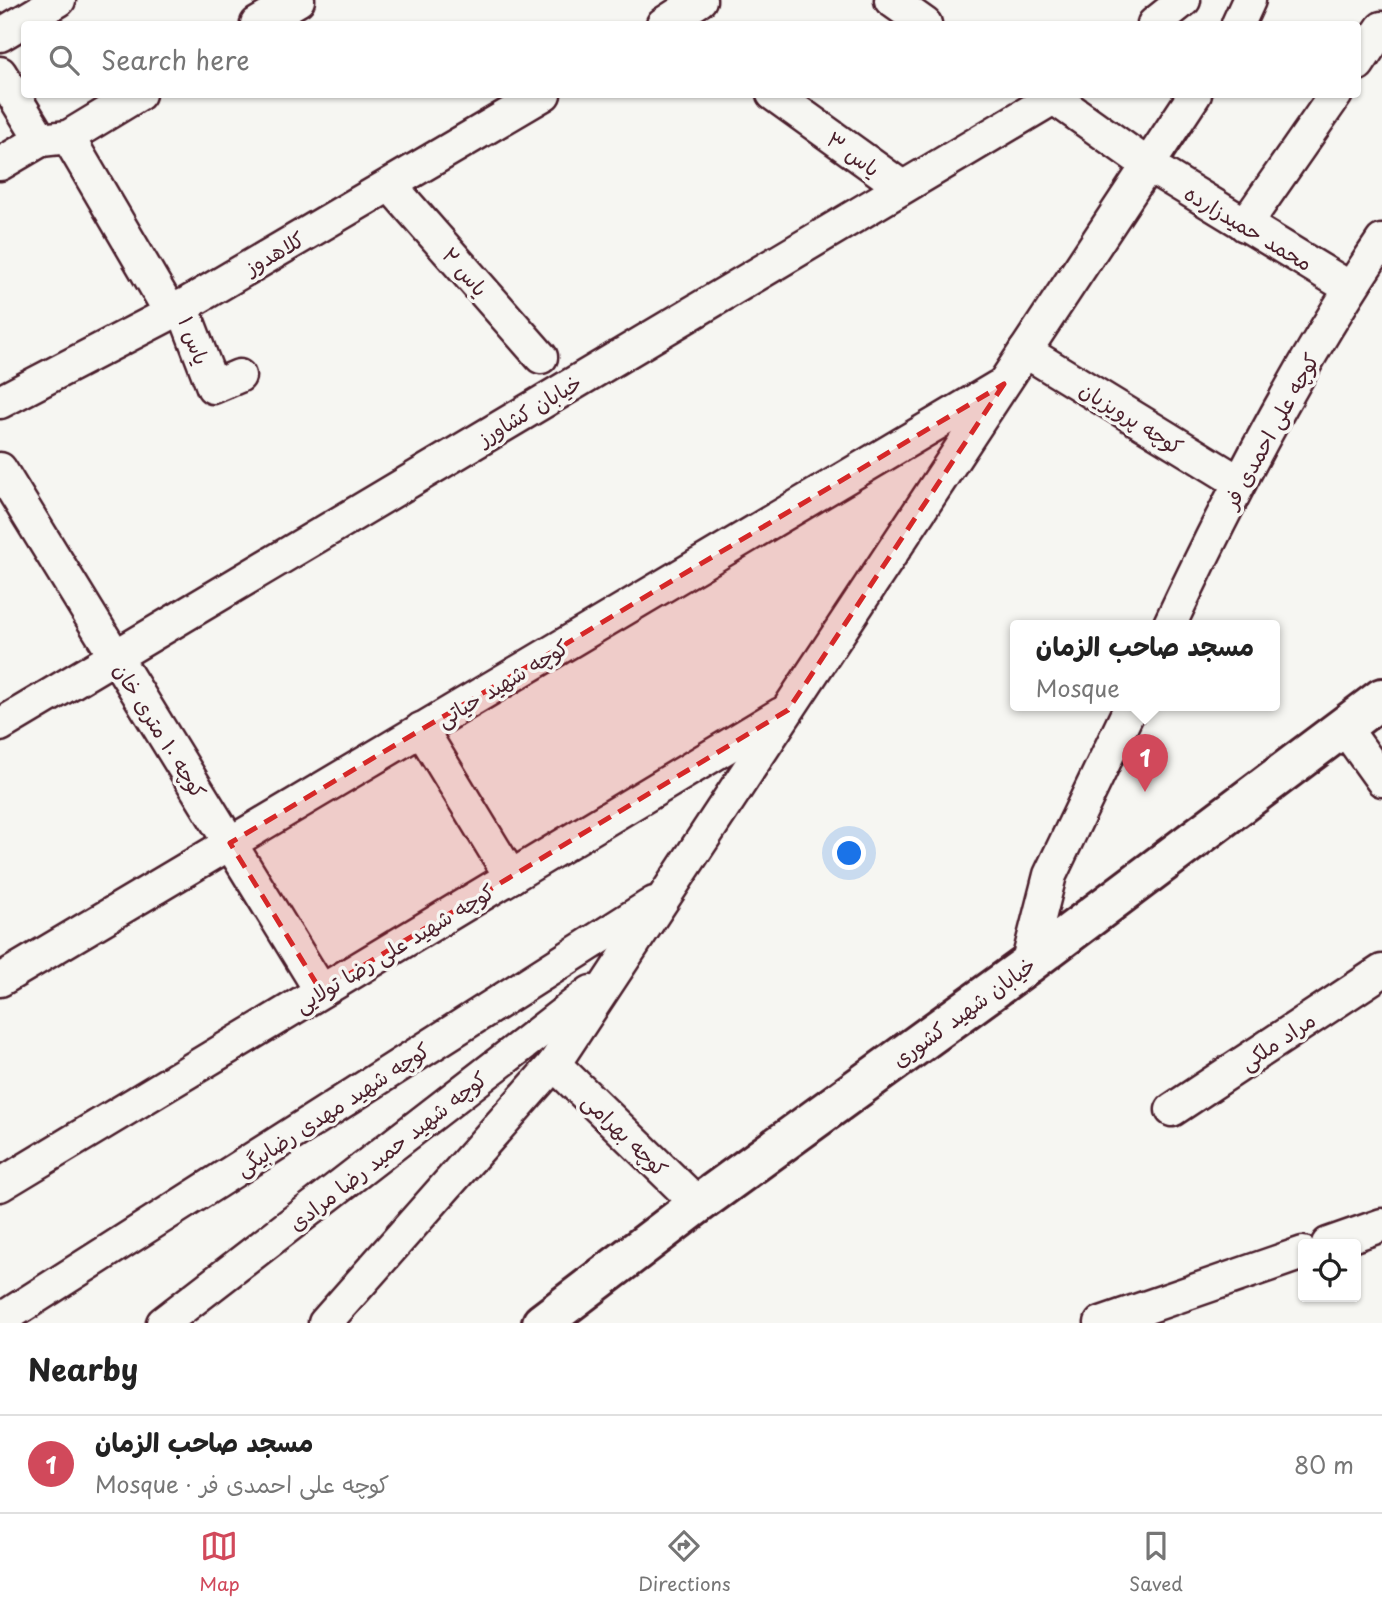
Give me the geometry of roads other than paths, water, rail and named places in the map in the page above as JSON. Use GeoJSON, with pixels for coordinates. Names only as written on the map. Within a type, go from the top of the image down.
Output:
{"type":"FeatureCollection","features":[{"type":"Feature","properties":{"kind":"main road","name":"خیابان شهید کشوری"},"geometry":{"type":"LineString","coordinates":[[542,1323],[698,1204],[1027,965],[1382,698]]}},
{"type":"Feature","properties":{"kind":"street"},"geometry":{"type":"LineString","coordinates":[[24,21],[59,0]]}},
{"type":"Feature","properties":{"kind":"street"},"geometry":{"type":"LineString","coordinates":[[262,21],[298,0]]}},
{"type":"Feature","properties":{"kind":"street"},"geometry":{"type":"LineString","coordinates":[[672,21],[700,0]]}},
{"type":"Feature","properties":{"kind":"street"},"geometry":{"type":"LineString","coordinates":[[891,0],[921,21]]}},
{"type":"Feature","properties":{"kind":"street"},"geometry":{"type":"LineString","coordinates":[[1158,21],[1184,0]]}},
{"type":"Feature","properties":{"kind":"street"},"geometry":{"type":"LineString","coordinates":[[1239,21],[1249,0]]}},
{"type":"Feature","properties":{"kind":"street"},"geometry":{"type":"LineString","coordinates":[[0,35],[21,23]]}},
{"type":"Feature","properties":{"kind":"street"},"geometry":{"type":"LineString","coordinates":[[1361,58],[1382,28]]}},
{"type":"Feature","properties":{"kind":"street"},"geometry":{"type":"LineString","coordinates":[[0,73],[54,138],[176,310]]}},
{"type":"Feature","properties":{"kind":"street"},"geometry":{"type":"LineString","coordinates":[[0,164],[131,98]]}},
{"type":"Feature","properties":{"kind":"street","name":"کلاهدوز"},"geometry":{"type":"LineString","coordinates":[[0,402],[176,310],[537,98]]}},
{"type":"Feature","properties":{"kind":"street","name":"یاس ۳"},"geometry":{"type":"LineString","coordinates":[[779,98],[902,187]]}},
{"type":"Feature","properties":{"kind":"street","name":"خیابان کشاورز"},"geometry":{"type":"LineString","coordinates":[[0,725],[902,187],[1044,98]]}},
{"type":"Feature","properties":{"kind":"street","name":"محمد حمیدزارده"},"geometry":{"type":"LineString","coordinates":[[1044,98],[1350,288]]}},
{"type":"Feature","properties":{"kind":"street"},"geometry":{"type":"LineString","coordinates":[[325,1323],[554,1064],[1192,98]]}},
{"type":"Feature","properties":{"kind":"street"},"geometry":{"type":"LineString","coordinates":[[1245,225],[1333,98]]}},
{"type":"Feature","properties":{"kind":"street","name":"یاس ۲"},"geometry":{"type":"LineString","coordinates":[[390,185],[541,357]]}},
{"type":"Feature","properties":{"kind":"street","name":"کوچه علی احمدی فر"},"geometry":{"type":"LineString","coordinates":[[1172,620],[1239,482],[1350,288],[1382,241]]}},
{"type":"Feature","properties":{"kind":"street","name":"یاس ۱"},"geometry":{"type":"LineString","coordinates":[[176,310],[213,387],[239,376]]}},
{"type":"Feature","properties":{"kind":"street","name":"کوچه پرویزیان"},"geometry":{"type":"LineString","coordinates":[[1026,351],[1239,482]]}},
{"type":"Feature","properties":{"kind":"street","name":"کوچه شهید حیاتی"},"geometry":{"type":"LineString","coordinates":[[0,980],[1004,384]]}},
{"type":"Feature","properties":{"kind":"street","name":"کوچه ۱۰ متری خان"},"geometry":{"type":"LineString","coordinates":[[0,469],[321,991]]}},
{"type":"Feature","properties":{"kind":"street","name":"کوچه شهید علی رضا تولایی"},"geometry":{"type":"LineString","coordinates":[[0,1185],[788,710]]}},
{"type":"Feature","properties":{"kind":"street"},"geometry":{"type":"LineString","coordinates":[[1027,965],[1050,875],[1129,711]]}},
{"type":"Feature","properties":{"kind":"street"},"geometry":{"type":"LineString","coordinates":[[1344,727],[1382,780]]}},
{"type":"Feature","properties":{"kind":"street"},"geometry":{"type":"LineString","coordinates":[[421,730],[511,877]]}},
{"type":"Feature","properties":{"kind":"street","name":"کوچه شهید مهدی رضابیگی"},"geometry":{"type":"LineString","coordinates":[[0,1320],[664,896]]}},
{"type":"Feature","properties":{"kind":"street","name":"مراد ملکی"},"geometry":{"type":"LineString","coordinates":[[1172,1110],[1382,971]]}},
{"type":"Feature","properties":{"kind":"street","name":"کوچه شهید حمید رضا مرادی"},"geometry":{"type":"LineString","coordinates":[[163,1323],[610,977]]}},
{"type":"Feature","properties":{"kind":"street","name":"کوچه بهرامی"},"geometry":{"type":"LineString","coordinates":[[554,1064],[698,1204]]}},
{"type":"Feature","properties":{"kind":"street"},"geometry":{"type":"LineString","coordinates":[[1342,1239],[1382,1225]]}},
{"type":"Feature","properties":{"kind":"street"},"geometry":{"type":"LineString","coordinates":[[1101,1323],[1298,1255]]}},
{"type":"Feature","properties":{"kind":"place","name":"مسجد صاحب الزمان"},"geometry":{"type":"Point","coordinates":[1145,792]}}]}
